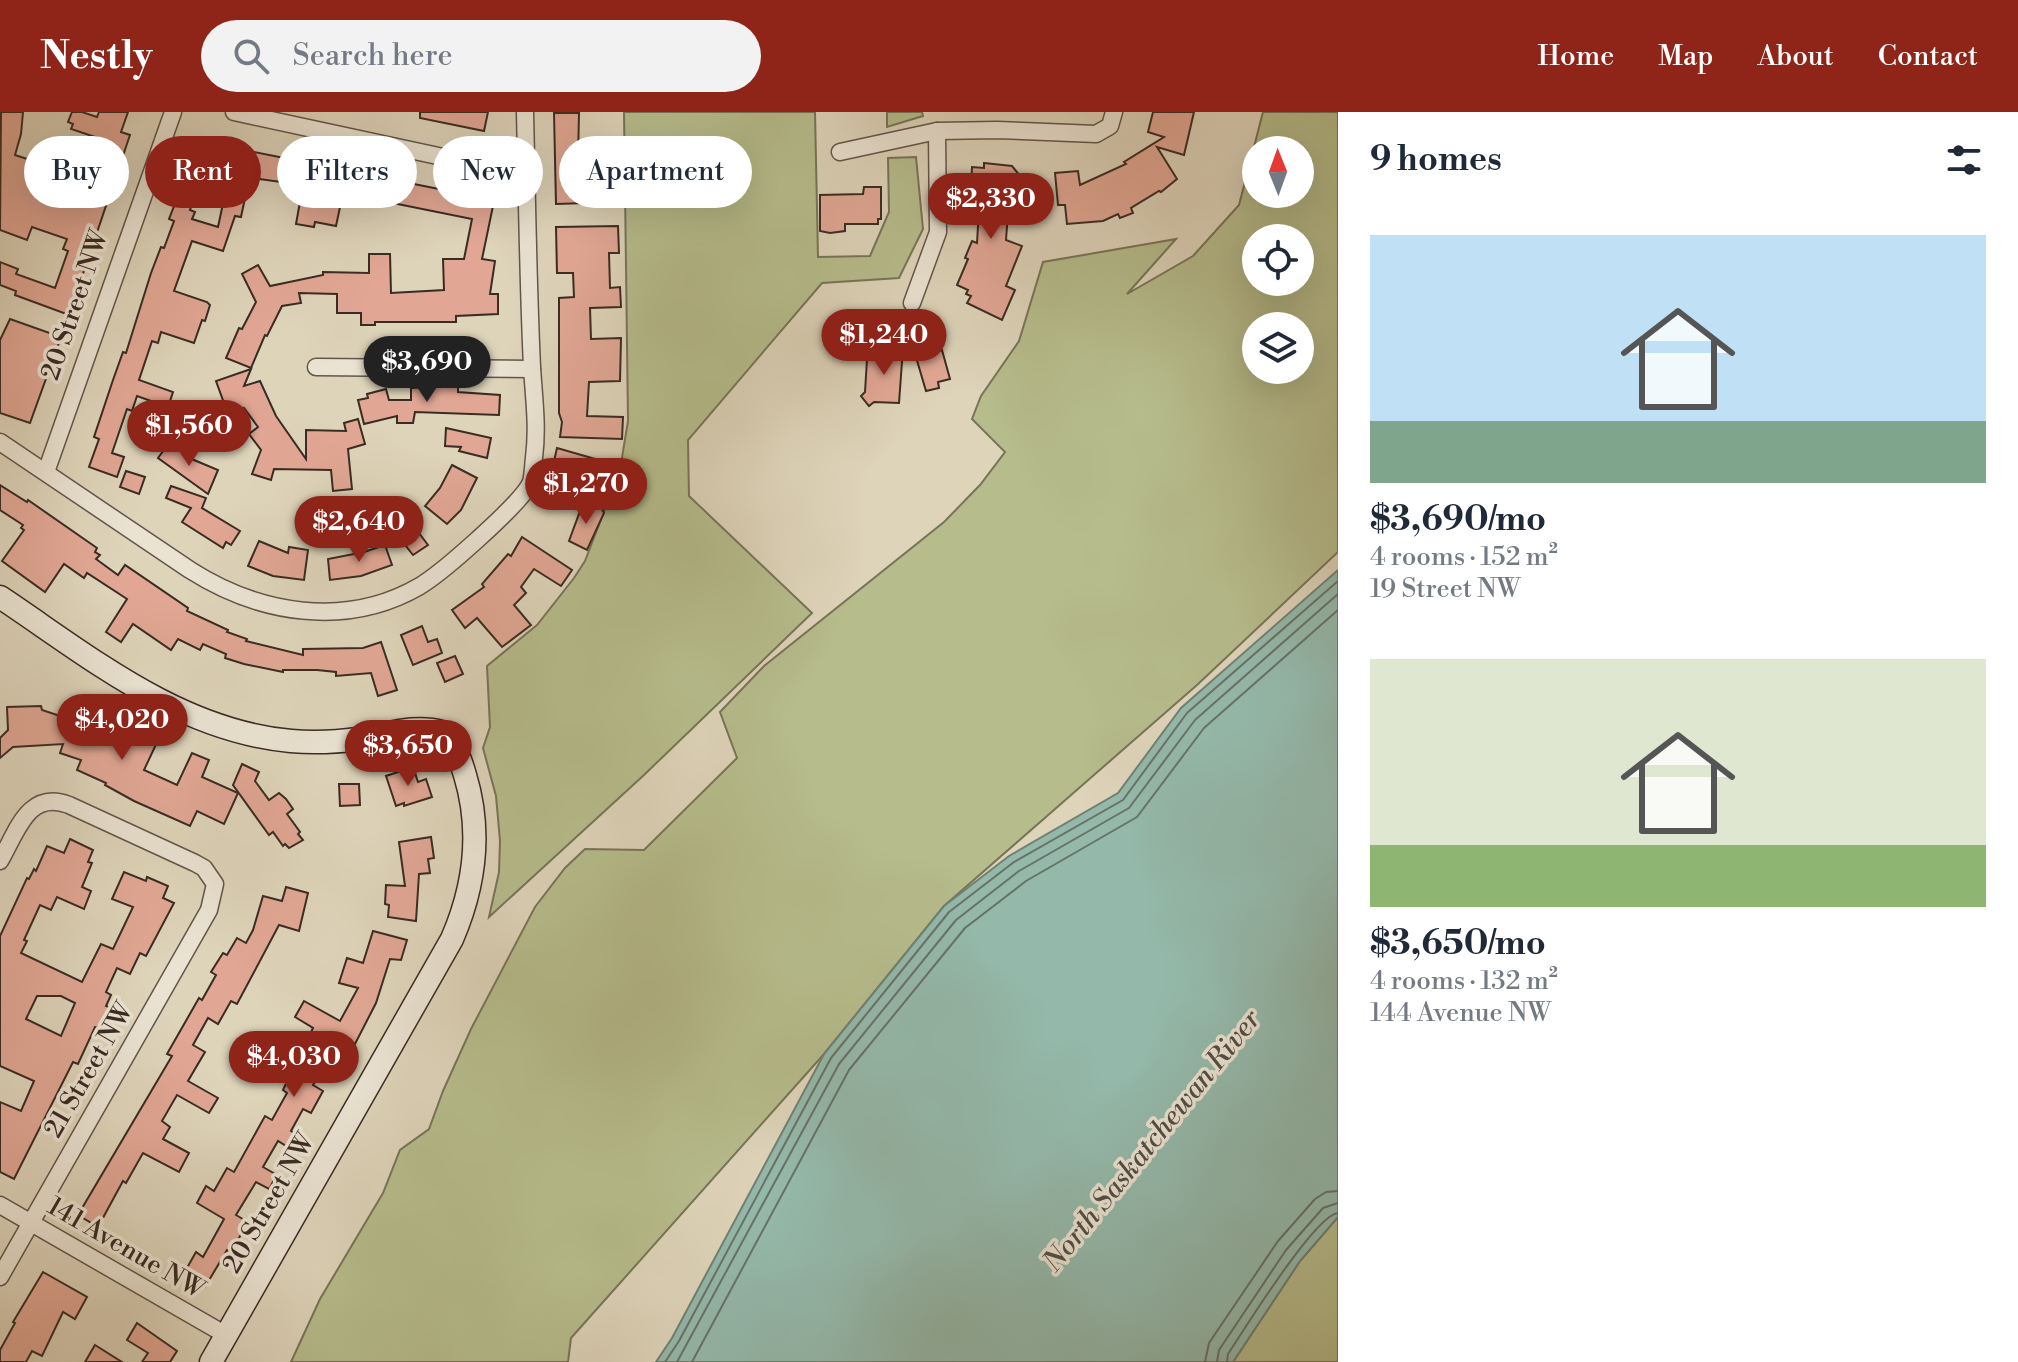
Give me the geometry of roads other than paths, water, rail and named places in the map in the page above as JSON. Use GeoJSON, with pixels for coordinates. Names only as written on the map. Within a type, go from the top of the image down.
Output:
{"type":"FeatureCollection","features":[{"type":"Feature","properties":{"kind":"street","name":"20 Street NW"},"geometry":{"type":"LineString","coordinates":[[46,472],[173,112]]}},
{"type":"Feature","properties":{"kind":"street"},"geometry":{"type":"LineString","coordinates":[[234,112],[433,155]]}},
{"type":"Feature","properties":{"kind":"street"},"geometry":{"type":"LineString","coordinates":[[525,112],[525,136]]}},
{"type":"Feature","properties":{"kind":"street"},"geometry":{"type":"LineString","coordinates":[[840,152],[937,131],[997,130],[1086,135],[1110,126],[1114,112]]}},
{"type":"Feature","properties":{"kind":"street"},"geometry":{"type":"LineString","coordinates":[[912,303],[934,246],[940,221],[937,131]]}},
{"type":"Feature","properties":{"kind":"street"},"geometry":{"type":"LineString","coordinates":[[0,442],[216,586],[241,597],[298,611],[327,612],[371,606],[418,587],[442,571],[497,522],[530,484],[538,427],[532,369],[527,208]]}},
{"type":"Feature","properties":{"kind":"street"},"geometry":{"type":"LineString","coordinates":[[316,367],[532,369]]}},
{"type":"Feature","properties":{"kind":"street","name":"20 Street NW"},"geometry":{"type":"LineString","coordinates":[[0,597],[149,696],[200,720],[263,737],[292,741],[357,739],[429,728],[442,732],[455,748],[470,793],[475,852],[461,918],[441,959],[211,1362]]}},
{"type":"Feature","properties":{"kind":"street","name":"21 Street NW"},"geometry":{"type":"LineString","coordinates":[[0,861],[25,816],[36,804],[44,801],[69,805],[195,863],[204,868],[215,884],[209,910],[0,1277]]}},
{"type":"Feature","properties":{"kind":"street","name":"141 Avenue NW"},"geometry":{"type":"LineString","coordinates":[[0,1205],[226,1335]]}},
{"type":"Feature","properties":{"kind":"water","name":"North Saskatchewan River"},"geometry":{"type":"Polygon","coordinates":[[[1338,570],[1338,1217],[1300,1261],[1233,1362],[656,1362],[672,1338],[824,1054],[944,906],[1009,856],[1118,793],[1181,708],[1338,570]]]}}]}
